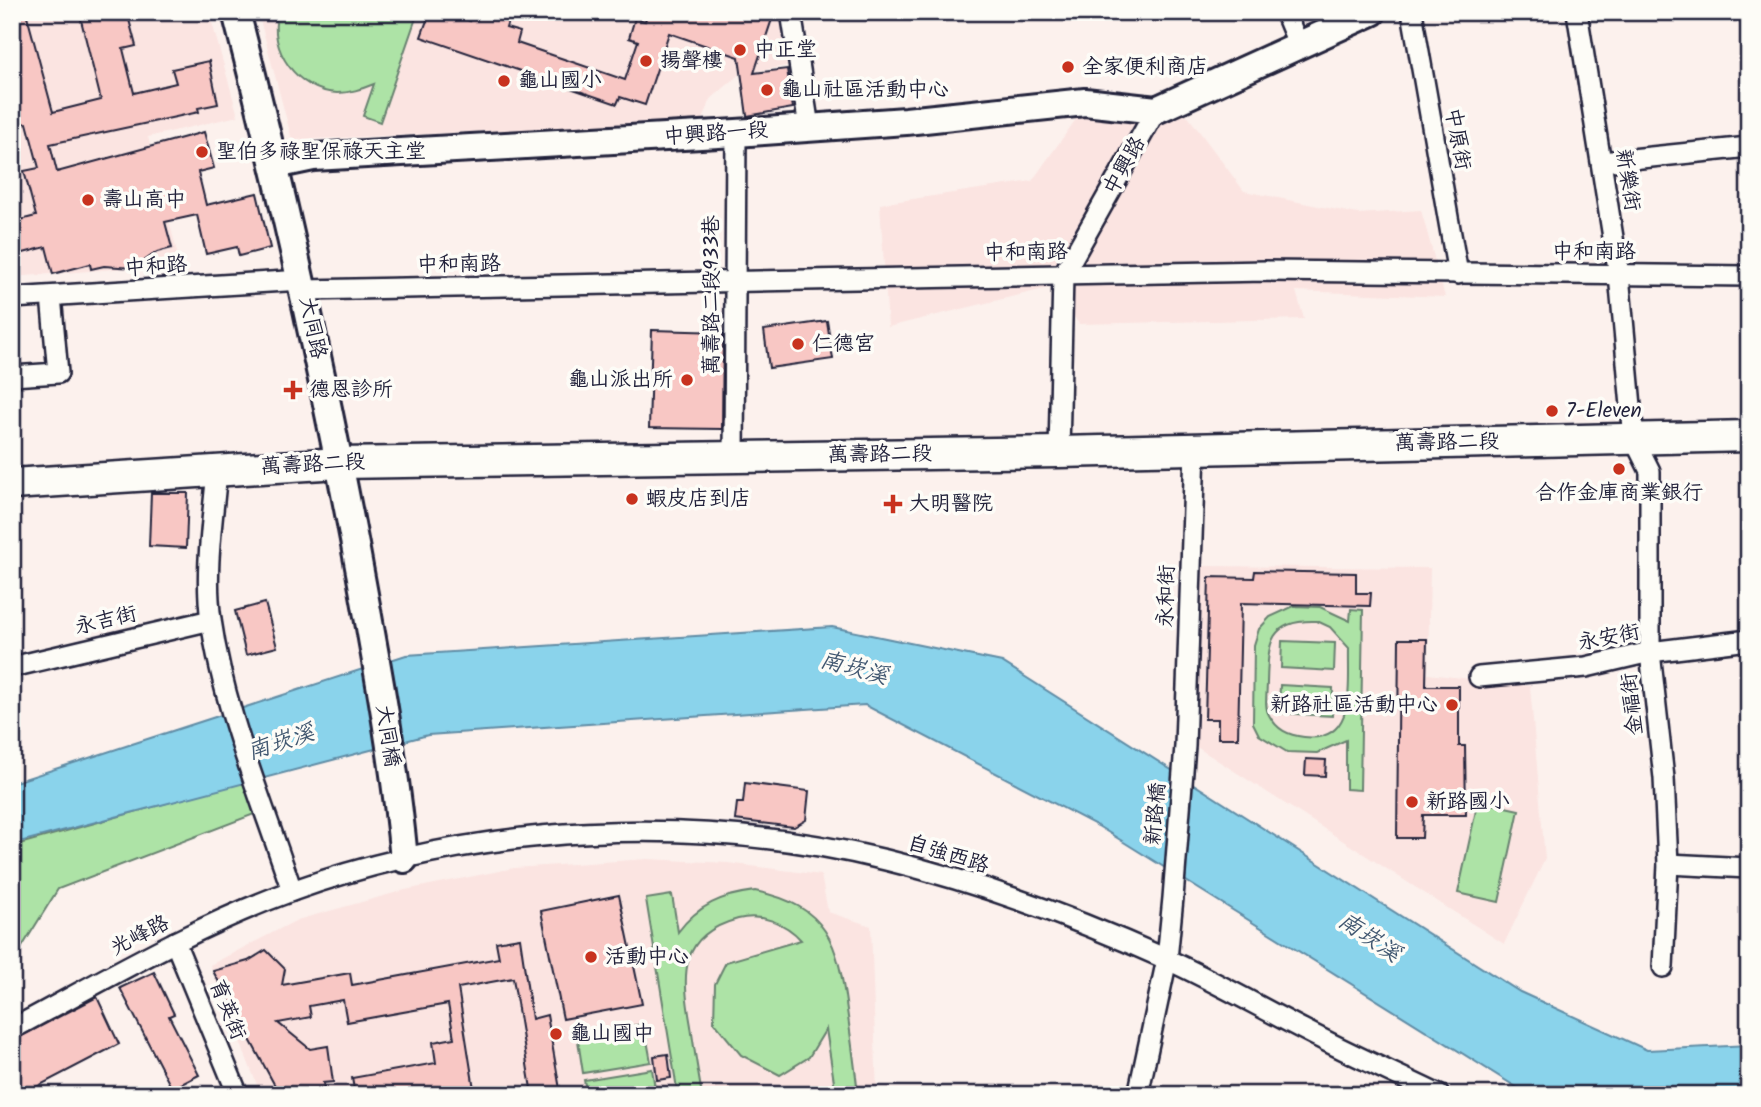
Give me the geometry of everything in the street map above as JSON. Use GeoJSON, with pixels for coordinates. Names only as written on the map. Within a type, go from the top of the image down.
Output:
{"type":"FeatureCollection","features":[{"type":"Feature","properties":{"kind":"main road","name":"萬壽路二段"},"geometry":{"type":"LineString","coordinates":[[12,484],[340,463],[1059,452],[1749,436]]}},
{"type":"Feature","properties":{"kind":"street","name":"大同路"},"geometry":{"type":"LineString","coordinates":[[236,12],[303,285],[340,463],[374,648]]}},
{"type":"Feature","properties":{"kind":"street"},"geometry":{"type":"LineString","coordinates":[[791,12],[809,127]]}},
{"type":"Feature","properties":{"kind":"street"},"geometry":{"type":"LineString","coordinates":[[1285,12],[1299,46]]}},
{"type":"Feature","properties":{"kind":"street"},"geometry":{"type":"LineString","coordinates":[[1156,110],[1372,12]]}},
{"type":"Feature","properties":{"kind":"street","name":"中原街"},"geometry":{"type":"LineString","coordinates":[[1412,12],[1458,274]]}},
{"type":"Feature","properties":{"kind":"street","name":"新樂街"},"geometry":{"type":"LineString","coordinates":[[1577,12],[1619,275],[1634,439]]}},
{"type":"Feature","properties":{"kind":"street","name":"中興路一段"},"geometry":{"type":"LineString","coordinates":[[275,165],[313,157],[736,133],[1085,102],[1156,110]]}},
{"type":"Feature","properties":{"kind":"street","name":"中興路"},"geometry":{"type":"LineString","coordinates":[[1059,452],[1063,275],[1156,110]]}},
{"type":"Feature","properties":{"kind":"street","name":"萬壽路二段933巷"},"geometry":{"type":"LineString","coordinates":[[734,458],[736,133]]}},
{"type":"Feature","properties":{"kind":"street"},"geometry":{"type":"LineString","coordinates":[[1602,162],[1749,147]]}},
{"type":"Feature","properties":{"kind":"street","name":"中和南路"},"geometry":{"type":"LineString","coordinates":[[303,285],[734,282],[1266,271],[1749,276]]}},
{"type":"Feature","properties":{"kind":"street","name":"中和路"},"geometry":{"type":"LineString","coordinates":[[12,298],[303,285]]}},
{"type":"Feature","properties":{"kind":"street"},"geometry":{"type":"LineString","coordinates":[[12,376],[58,373],[51,296]]}},
{"type":"Feature","properties":{"kind":"street","name":"金福街"},"geometry":{"type":"LineString","coordinates":[[1634,439],[1650,471],[1650,652],[1664,778],[1668,864],[1663,967]]}},
{"type":"Feature","properties":{"kind":"street","name":"永和街"},"geometry":{"type":"LineString","coordinates":[[1185,746],[1195,449]]}},
{"type":"Feature","properties":{"kind":"street"},"geometry":{"type":"LineString","coordinates":[[216,470],[208,592],[211,620],[228,701],[292,891]]}},
{"type":"Feature","properties":{"kind":"street","name":"永吉街"},"geometry":{"type":"LineString","coordinates":[[12,667],[211,620]]}},
{"type":"Feature","properties":{"kind":"street","name":"永安街"},"geometry":{"type":"LineString","coordinates":[[1479,677],[1586,667],[1650,652],[1749,640]]}},
{"type":"Feature","properties":{"kind":"street","name":"大同橋"},"geometry":{"type":"LineString","coordinates":[[374,648],[404,859]]}},
{"type":"Feature","properties":{"kind":"street","name":"新路橋"},"geometry":{"type":"LineString","coordinates":[[1167,959],[1185,746]]}},
{"type":"Feature","properties":{"kind":"street","name":"自強西路"},"geometry":{"type":"LineString","coordinates":[[404,859],[482,843],[620,831],[751,838],[817,846],[886,860],[958,881],[1167,959],[1323,1040],[1439,1095]]}},
{"type":"Feature","properties":{"kind":"street","name":"光峰路"},"geometry":{"type":"LineString","coordinates":[[12,1029],[175,942],[292,891],[404,859]]}},
{"type":"Feature","properties":{"kind":"street"},"geometry":{"type":"LineString","coordinates":[[1668,864],[1749,868]]}},
{"type":"Feature","properties":{"kind":"street","name":"育英街"},"geometry":{"type":"LineString","coordinates":[[175,942],[237,1095]]}},
{"type":"Feature","properties":{"kind":"street"},"geometry":{"type":"LineString","coordinates":[[1138,1095],[1167,959]]}},
{"type":"Feature","properties":{"kind":"shaded area","name":"壽山高中"},"geometry":{"type":"Polygon","coordinates":[[[12,12],[209,12],[238,116],[148,137],[180,264],[12,277],[12,12]]]}},
{"type":"Feature","properties":{"kind":"shaded area","name":"龜山國小"},"geometry":{"type":"Polygon","coordinates":[[[258,12],[779,12],[787,66],[740,74],[711,99],[702,122],[292,140],[258,12]]]}},
{"type":"Feature","properties":{"kind":"shaded area"},"geometry":{"type":"Polygon","coordinates":[[[1079,115],[1187,115],[1244,191],[1358,214],[1421,210],[1445,297],[1296,291],[1304,319],[1079,324],[1052,287],[888,327],[880,204],[1032,181],[1079,115]]]}},
{"type":"Feature","properties":{"kind":"shaded area","name":"新路國小"},"geometry":{"type":"Polygon","coordinates":[[[1199,566],[1430,568],[1428,674],[1530,686],[1545,859],[1504,944],[1195,746],[1199,566]]]}},
{"type":"Feature","properties":{"kind":"shaded area","name":"龜山國中"},"geometry":{"type":"Polygon","coordinates":[[[647,859],[728,863],[821,875],[828,912],[871,926],[877,1095],[261,1095],[210,965],[297,920],[405,890],[514,868],[647,859]]]}},
{"type":"Feature","properties":{"kind":"green space"},"geometry":{"type":"Polygon","coordinates":[[[278,12],[418,12],[380,122],[363,116],[374,84],[337,93],[323,91],[298,77],[282,54],[277,40],[278,12]]]}},
{"type":"Feature","properties":{"kind":"green space"},"geometry":{"type":"Polygon","coordinates":[[[1294,606],[1320,607],[1350,621],[1351,609],[1363,610],[1360,790],[1346,789],[1346,740],[1317,753],[1287,752],[1259,735],[1253,723],[1254,645],[1259,629],[1270,617],[1294,606]],[[1301,621],[1280,629],[1274,636],[1268,656],[1267,708],[1279,728],[1288,733],[1304,737],[1321,736],[1333,731],[1341,721],[1348,694],[1349,648],[1330,627],[1317,621],[1301,621]]]}},
{"type":"Feature","properties":{"kind":"green space"},"geometry":{"type":"Polygon","coordinates":[[[1282,641],[1335,643],[1334,671],[1281,668],[1282,641]]]}},
{"type":"Feature","properties":{"kind":"green space"},"geometry":{"type":"Polygon","coordinates":[[[1280,685],[1333,688],[1332,716],[1279,713],[1280,685]]]}},
{"type":"Feature","properties":{"kind":"green space"},"geometry":{"type":"Polygon","coordinates":[[[246,781],[257,813],[58,889],[12,963],[12,846],[246,781]]]}},
{"type":"Feature","properties":{"kind":"green space"},"geometry":{"type":"Polygon","coordinates":[[[1478,801],[1519,810],[1499,902],[1458,893],[1478,801]]]}},
{"type":"Feature","properties":{"kind":"green space"},"geometry":{"type":"Polygon","coordinates":[[[755,891],[799,906],[825,931],[839,965],[858,1095],[836,1095],[826,1029],[809,1057],[780,1075],[741,1055],[714,1022],[715,984],[726,962],[801,940],[781,924],[747,917],[718,926],[694,946],[686,974],[686,990],[702,1095],[678,1095],[646,899],[672,895],[678,932],[702,908],[732,895],[755,891]]]}},
{"type":"Feature","properties":{"kind":"green space"},"geometry":{"type":"Polygon","coordinates":[[[644,1024],[651,1062],[583,1073],[577,1034],[644,1024]]]}},
{"type":"Feature","properties":{"kind":"green space"},"geometry":{"type":"Polygon","coordinates":[[[652,1069],[656,1095],[587,1095],[584,1080],[652,1069]]]}},
{"type":"Feature","properties":{"kind":"water","name":"南崁溪"},"geometry":{"type":"Polygon","coordinates":[[[832,627],[1002,662],[1520,992],[1647,1050],[1749,1045],[1749,1095],[1529,1095],[1098,826],[865,705],[428,735],[12,844],[12,783],[406,655],[832,627]]]}},
{"type":"Feature","properties":{"kind":"building"},"geometry":{"type":"Polygon","coordinates":[[[12,12],[26,12],[53,112],[101,100],[79,12],[127,12],[136,46],[123,49],[134,93],[176,83],[172,69],[209,61],[218,104],[198,108],[199,112],[50,144],[57,172],[204,132],[214,168],[198,172],[206,205],[257,193],[270,248],[239,256],[237,247],[206,254],[197,215],[165,222],[172,248],[157,252],[134,268],[104,266],[91,269],[90,264],[53,274],[46,247],[12,256],[12,222],[36,216],[24,171],[39,168],[27,123],[20,124],[12,92],[12,12]]]}},
{"type":"Feature","properties":{"kind":"building"},"geometry":{"type":"Polygon","coordinates":[[[430,12],[445,12],[470,21],[473,12],[511,12],[506,28],[520,32],[517,43],[625,80],[638,41],[629,38],[635,18],[645,21],[648,12],[753,12],[772,19],[754,73],[787,69],[793,108],[747,116],[739,57],[669,33],[645,105],[620,97],[617,104],[421,37],[430,12]]]}},
{"type":"Feature","properties":{"kind":"building","name":"仁德宮"},"geometry":{"type":"Polygon","coordinates":[[[827,321],[833,359],[769,368],[764,330],[827,321]]]}},
{"type":"Feature","properties":{"kind":"building","name":"龜山派出所"},"geometry":{"type":"Polygon","coordinates":[[[652,330],[723,332],[722,429],[649,428],[652,330]]]}},
{"type":"Feature","properties":{"kind":"building"},"geometry":{"type":"Polygon","coordinates":[[[151,493],[188,493],[186,548],[149,546],[151,493]]]}},
{"type":"Feature","properties":{"kind":"building"},"geometry":{"type":"Polygon","coordinates":[[[1255,571],[1356,573],[1356,593],[1371,593],[1370,606],[1241,603],[1238,738],[1218,738],[1218,719],[1205,719],[1209,577],[1254,578],[1255,571]]]}},
{"type":"Feature","properties":{"kind":"building"},"geometry":{"type":"Polygon","coordinates":[[[265,603],[277,647],[246,655],[235,611],[265,603]]]}},
{"type":"Feature","properties":{"kind":"building"},"geometry":{"type":"Polygon","coordinates":[[[1399,639],[1427,639],[1426,686],[1459,686],[1459,746],[1465,746],[1466,815],[1423,815],[1422,838],[1397,838],[1399,639]]]}},
{"type":"Feature","properties":{"kind":"building"},"geometry":{"type":"Polygon","coordinates":[[[1306,759],[1326,760],[1325,776],[1305,775],[1306,759]]]}},
{"type":"Feature","properties":{"kind":"building"},"geometry":{"type":"Polygon","coordinates":[[[745,783],[809,791],[806,820],[794,827],[735,820],[737,803],[743,803],[745,783]]]}},
{"type":"Feature","properties":{"kind":"building","name":"活動中心"},"geometry":{"type":"Polygon","coordinates":[[[619,895],[642,1004],[563,1019],[541,911],[619,895]]]}},
{"type":"Feature","properties":{"kind":"building"},"geometry":{"type":"Polygon","coordinates":[[[520,938],[532,1019],[547,1015],[561,1095],[532,1095],[513,978],[458,988],[475,1095],[355,1095],[352,1078],[436,1063],[433,1042],[454,1038],[448,1004],[347,1022],[343,1000],[309,1006],[311,1017],[278,1023],[310,1049],[328,1046],[333,1082],[323,1083],[325,1095],[280,1095],[213,971],[248,961],[266,950],[285,969],[282,985],[350,973],[352,985],[499,958],[496,942],[520,938]]]}},
{"type":"Feature","properties":{"kind":"building"},"geometry":{"type":"Polygon","coordinates":[[[154,972],[174,1014],[169,1016],[199,1075],[172,1089],[120,988],[154,972]]]}},
{"type":"Feature","properties":{"kind":"building"},"geometry":{"type":"Polygon","coordinates":[[[97,997],[119,1044],[25,1093],[12,1070],[12,1041],[97,997]]]}},
{"type":"Feature","properties":{"kind":"building"},"geometry":{"type":"Polygon","coordinates":[[[668,1054],[671,1078],[657,1080],[654,1056],[668,1054]]]}},
{"type":"Feature","properties":{"kind":"place","name":"中正堂"},"geometry":{"type":"Point","coordinates":[740,50]}},
{"type":"Feature","properties":{"kind":"place","name":"揚聲樓"},"geometry":{"type":"Point","coordinates":[646,61]}},
{"type":"Feature","properties":{"kind":"place","name":"全家便利商店"},"geometry":{"type":"Point","coordinates":[1068,67]}},
{"type":"Feature","properties":{"kind":"place","name":"龜山國小"},"geometry":{"type":"Point","coordinates":[504,81]}},
{"type":"Feature","properties":{"kind":"place","name":"龜山社區活動中心"},"geometry":{"type":"Point","coordinates":[767,90]}},
{"type":"Feature","properties":{"kind":"place","name":"聖伯多祿聖保祿天主堂"},"geometry":{"type":"Point","coordinates":[202,152]}},
{"type":"Feature","properties":{"kind":"place","name":"壽山高中"},"geometry":{"type":"Point","coordinates":[88,200]}},
{"type":"Feature","properties":{"kind":"place","name":"仁德宮"},"geometry":{"type":"Point","coordinates":[798,344]}},
{"type":"Feature","properties":{"kind":"place","name":"龜山派出所"},"geometry":{"type":"Point","coordinates":[687,380]}},
{"type":"Feature","properties":{"kind":"place","name":"德恩診所"},"geometry":{"type":"Point","coordinates":[293,390]}},
{"type":"Feature","properties":{"kind":"place","name":"7-Eleven"},"geometry":{"type":"Point","coordinates":[1552,411]}},
{"type":"Feature","properties":{"kind":"place","name":"合作金庫商業銀行"},"geometry":{"type":"Point","coordinates":[1619,469]}},
{"type":"Feature","properties":{"kind":"place","name":"蝦皮店到店"},"geometry":{"type":"Point","coordinates":[632,499]}},
{"type":"Feature","properties":{"kind":"place","name":"大明醫院"},"geometry":{"type":"Point","coordinates":[893,504]}},
{"type":"Feature","properties":{"kind":"place","name":"新路社區活動中心"},"geometry":{"type":"Point","coordinates":[1452,705]}},
{"type":"Feature","properties":{"kind":"place","name":"新路國小"},"geometry":{"type":"Point","coordinates":[1412,802]}},
{"type":"Feature","properties":{"kind":"place","name":"活動中心"},"geometry":{"type":"Point","coordinates":[591,957]}},
{"type":"Feature","properties":{"kind":"place","name":"龜山國中"},"geometry":{"type":"Point","coordinates":[556,1034]}}]}
